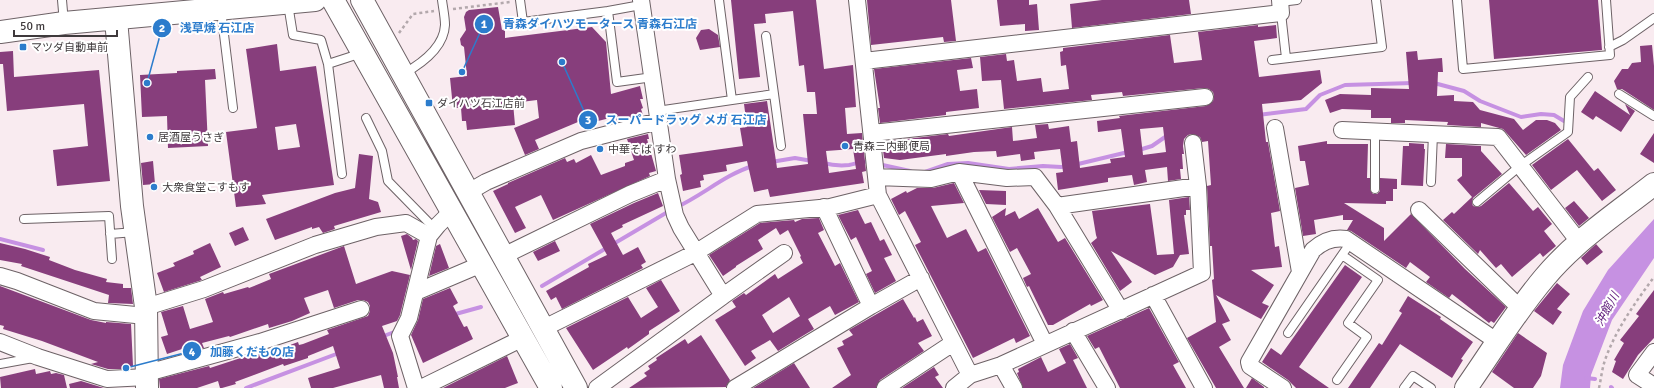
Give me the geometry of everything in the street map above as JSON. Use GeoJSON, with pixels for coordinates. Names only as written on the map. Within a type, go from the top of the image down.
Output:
{"type":"FeatureCollection","features":[{"type":"Feature","properties":{"kind":"street"},"geometry":{"type":"LineString","coordinates":[[0,32],[64,23],[221,10],[316,0]]}},
{"type":"Feature","properties":{"kind":"street"},"geometry":{"type":"LineString","coordinates":[[333,0],[482,264],[576,388]]}},
{"type":"Feature","properties":{"kind":"street"},"geometry":{"type":"LineString","coordinates":[[362,0],[467,194],[503,256],[533,333],[551,388]]}},
{"type":"Feature","properties":{"kind":"street"},"geometry":{"type":"LineString","coordinates":[[857,0],[878,195],[970,375]]}},
{"type":"Feature","properties":{"kind":"street"},"geometry":{"type":"LineString","coordinates":[[641,3],[673,210],[695,253],[723,296]]}},
{"type":"Feature","properties":{"kind":"street"},"geometry":{"type":"LineString","coordinates":[[864,61],[1280,5]]}},
{"type":"Feature","properties":{"kind":"street"},"geometry":{"type":"LineString","coordinates":[[116,19],[136,232],[146,312],[147,379]]}},
{"type":"Feature","properties":{"kind":"street"},"geometry":{"type":"LineString","coordinates":[[872,133],[1205,98]]}},
{"type":"Feature","properties":{"kind":"street"},"geometry":{"type":"LineString","coordinates":[[467,194],[486,182],[581,141],[658,116]]}},
{"type":"Feature","properties":{"kind":"street"},"geometry":{"type":"LineString","coordinates":[[1276,128],[1300,272]]}},
{"type":"Feature","properties":{"kind":"street"},"geometry":{"type":"LineString","coordinates":[[1342,130],[1498,138],[1580,243]]}},
{"type":"Feature","properties":{"kind":"street"},"geometry":{"type":"LineString","coordinates":[[954,388],[970,375],[1001,365],[1073,331],[1122,311],[1202,273],[1198,186],[1193,143]]}},
{"type":"Feature","properties":{"kind":"street"},"geometry":{"type":"LineString","coordinates":[[876,167],[930,179],[959,172],[1007,178],[1035,177],[1057,206],[1122,311]]}},
{"type":"Feature","properties":{"kind":"street"},"geometry":{"type":"LineString","coordinates":[[959,172],[1045,344]]}},
{"type":"Feature","properties":{"kind":"street"},"geometry":{"type":"LineString","coordinates":[[503,256],[630,194],[667,179]]}},
{"type":"Feature","properties":{"kind":"street"},"geometry":{"type":"LineString","coordinates":[[1466,388],[1545,277],[1580,243],[1654,184]]}},
{"type":"Feature","properties":{"kind":"street"},"geometry":{"type":"LineString","coordinates":[[1057,206],[1198,186]]}},
{"type":"Feature","properties":{"kind":"street"},"geometry":{"type":"LineString","coordinates":[[421,388],[695,253],[757,214],[824,207],[878,195]]}},
{"type":"Feature","properties":{"kind":"street"},"geometry":{"type":"LineString","coordinates":[[824,207],[871,306]]}},
{"type":"Feature","properties":{"kind":"street"},"geometry":{"type":"LineString","coordinates":[[1419,210],[1522,309]]}},
{"type":"Feature","properties":{"kind":"street"},"geometry":{"type":"LineString","coordinates":[[416,388],[403,329],[409,318],[432,233],[452,211]]}},
{"type":"Feature","properties":{"kind":"street"},"geometry":{"type":"LineString","coordinates":[[0,276],[17,281],[94,311],[146,312],[315,245],[376,227],[406,223],[432,233]]}},
{"type":"Feature","properties":{"kind":"street"},"geometry":{"type":"LineString","coordinates":[[1283,388],[1250,366],[1249,362],[1313,250],[1321,243],[1339,238],[1346,239],[1347,249],[1498,342]]}},
{"type":"Feature","properties":{"kind":"street"},"geometry":{"type":"LineString","coordinates":[[597,388],[784,253]]}},
{"type":"Feature","properties":{"kind":"street"},"geometry":{"type":"LineString","coordinates":[[416,292],[482,264]]}},
{"type":"Feature","properties":{"kind":"street"},"geometry":{"type":"LineString","coordinates":[[735,388],[871,306],[921,278]]}},
{"type":"Feature","properties":{"kind":"street"},"geometry":{"type":"LineString","coordinates":[[1153,295],[1204,388]]}},
{"type":"Feature","properties":{"kind":"street"},"geometry":{"type":"LineString","coordinates":[[0,342],[38,357],[107,379],[147,379],[362,309]]}},
{"type":"Feature","properties":{"kind":"street"},"geometry":{"type":"LineString","coordinates":[[1073,331],[1107,388]]}},
{"type":"Feature","properties":{"kind":"street"},"geometry":{"type":"LineString","coordinates":[[885,388],[953,343]]}},
{"type":"Feature","properties":{"kind":"street"},"geometry":{"type":"LineString","coordinates":[[1654,352],[1637,375],[1654,386]]}},
{"type":"Feature","properties":{"kind":"street"},"geometry":{"type":"LineString","coordinates":[[1001,365],[1014,388]]}},
{"type":"Feature","properties":{"kind":"lane"},"geometry":{"type":"LineString","coordinates":[[62,0],[64,23]]}},
{"type":"Feature","properties":{"kind":"lane"},"geometry":{"type":"LineString","coordinates":[[402,74],[415,67],[431,54],[439,44],[445,26],[442,0]]}},
{"type":"Feature","properties":{"kind":"lane"},"geometry":{"type":"LineString","coordinates":[[520,0],[523,22],[608,11],[641,3]]}},
{"type":"Feature","properties":{"kind":"lane"},"geometry":{"type":"LineString","coordinates":[[720,0],[732,100]]}},
{"type":"Feature","properties":{"kind":"lane"},"geometry":{"type":"LineString","coordinates":[[1286,58],[1280,5],[1297,0]]}},
{"type":"Feature","properties":{"kind":"lane"},"geometry":{"type":"LineString","coordinates":[[1272,60],[1382,47],[1376,0]]}},
{"type":"Feature","properties":{"kind":"lane"},"geometry":{"type":"LineString","coordinates":[[1457,0],[1463,69],[1610,54],[1606,0]]}},
{"type":"Feature","properties":{"kind":"lane"},"geometry":{"type":"LineString","coordinates":[[287,3],[293,35],[321,40],[328,64],[342,174]]}},
{"type":"Feature","properties":{"kind":"lane"},"geometry":{"type":"LineString","coordinates":[[221,10],[233,108]]}},
{"type":"Feature","properties":{"kind":"lane"},"geometry":{"type":"LineString","coordinates":[[608,11],[617,82],[653,77]]}},
{"type":"Feature","properties":{"kind":"lane"},"geometry":{"type":"LineString","coordinates":[[1609,47],[1623,40],[1654,18]]}},
{"type":"Feature","properties":{"kind":"lane"},"geometry":{"type":"LineString","coordinates":[[766,36],[781,146]]}},
{"type":"Feature","properties":{"kind":"lane"},"geometry":{"type":"LineString","coordinates":[[328,64],[363,52]]}},
{"type":"Feature","properties":{"kind":"lane"},"geometry":{"type":"LineString","coordinates":[[1477,202],[1520,166],[1568,132],[1570,97],[1588,77]]}},
{"type":"Feature","properties":{"kind":"lane"},"geometry":{"type":"LineString","coordinates":[[658,116],[732,100],[774,94]]}},
{"type":"Feature","properties":{"kind":"lane"},"geometry":{"type":"LineString","coordinates":[[1619,94],[1654,116]]}},
{"type":"Feature","properties":{"kind":"lane"},"geometry":{"type":"LineString","coordinates":[[366,118],[382,151],[388,181],[432,233]]}},
{"type":"Feature","properties":{"kind":"lane"},"geometry":{"type":"LineString","coordinates":[[1375,132],[1375,189]]}},
{"type":"Feature","properties":{"kind":"lane"},"geometry":{"type":"LineString","coordinates":[[1431,182],[1433,134]]}},
{"type":"Feature","properties":{"kind":"lane"},"geometry":{"type":"LineString","coordinates":[[24,219],[109,216],[112,259]]}},
{"type":"Feature","properties":{"kind":"lane"},"geometry":{"type":"LineString","coordinates":[[110,234],[136,232]]}},
{"type":"Feature","properties":{"kind":"lane"},"geometry":{"type":"LineString","coordinates":[[1288,333],[1347,249],[1378,280],[1348,324],[1367,337],[1338,380]]}},
{"type":"Feature","properties":{"kind":"lane"},"geometry":{"type":"LineString","coordinates":[[0,364],[38,357]]}},
{"type":"Feature","properties":{"kind":"lane"},"geometry":{"type":"LineString","coordinates":[[1404,388],[1413,376],[1431,388]]}},
{"type":"Feature","properties":{"kind":"path"},"geometry":{"type":"LineString","coordinates":[[398,35],[413,14],[520,0]]}},
{"type":"Feature","properties":{"kind":"path"},"geometry":{"type":"LineString","coordinates":[[1599,388],[1605,361],[1616,335],[1630,311],[1654,277]]}},
{"type":"Feature","properties":{"kind":"water","name":"沖館川"},"geometry":{"type":"Polygon","coordinates":[[[1654,219],[1654,258],[1612,320],[1591,375],[1590,388],[1560,388],[1563,365],[1583,311],[1608,270],[1654,219]]]}},
{"type":"Feature","properties":{"kind":"building"},"geometry":{"type":"Polygon","coordinates":[[[731,0],[816,0],[824,69],[853,65],[856,107],[845,108],[847,134],[862,133],[866,171],[862,172],[864,183],[770,197],[768,189],[754,192],[747,161],[726,165],[727,171],[703,175],[704,180],[700,181],[701,187],[683,191],[680,175],[682,174],[679,155],[743,146],[740,128],[747,127],[744,104],[767,101],[777,168],[808,164],[803,114],[817,114],[815,92],[807,92],[804,65],[799,66],[793,11],[765,14],[766,23],[754,24],[760,77],[739,79],[731,0]],[[853,149],[826,151],[829,173],[856,169],[853,149]]]}},
{"type":"Feature","properties":{"kind":"building"},"geometry":{"type":"Polygon","coordinates":[[[867,0],[951,0],[956,41],[944,42],[943,37],[871,45],[867,0]]]}},
{"type":"Feature","properties":{"kind":"building"},"geometry":{"type":"Polygon","coordinates":[[[997,0],[1029,0],[1029,5],[1037,4],[1039,30],[1025,31],[1025,24],[1000,26],[997,0]]]}},
{"type":"Feature","properties":{"kind":"building"},"geometry":{"type":"Polygon","coordinates":[[[1102,0],[1189,0],[1191,14],[1072,28],[1070,4],[1102,0]]]}},
{"type":"Feature","properties":{"kind":"building"},"geometry":{"type":"Polygon","coordinates":[[[1489,0],[1598,0],[1602,50],[1494,59],[1489,0]]]}},
{"type":"Feature","properties":{"kind":"building"},"geometry":{"type":"Polygon","coordinates":[[[498,7],[502,30],[505,29],[505,38],[592,27],[606,42],[611,94],[640,86],[643,99],[640,99],[643,108],[641,109],[643,115],[612,123],[610,118],[598,121],[597,117],[578,122],[535,140],[539,149],[525,155],[514,128],[539,118],[537,100],[513,103],[515,125],[467,130],[466,121],[462,121],[461,108],[453,108],[450,78],[467,76],[464,47],[461,45],[460,39],[466,30],[464,17],[466,12],[469,10],[498,7]]]}},
{"type":"Feature","properties":{"kind":"building"},"geometry":{"type":"Polygon","coordinates":[[[1258,25],[1258,27],[1276,25],[1277,38],[1254,41],[1259,77],[1320,70],[1322,83],[1301,100],[1262,104],[1266,142],[1268,142],[1280,211],[1271,213],[1275,247],[1279,246],[1282,267],[1251,270],[1274,285],[1262,303],[1269,306],[1261,319],[1216,295],[1230,321],[1222,324],[1231,340],[1219,347],[1244,388],[1216,388],[1187,338],[1216,322],[1212,280],[1214,279],[1212,246],[1210,246],[1207,186],[1211,185],[1208,141],[1202,142],[1200,137],[1192,134],[1188,135],[1184,139],[1184,154],[1182,154],[1183,169],[1180,169],[1181,179],[1168,181],[1167,167],[1145,170],[1147,182],[1134,185],[1132,175],[1108,178],[1108,182],[1058,190],[1056,173],[1063,172],[1060,149],[1034,152],[1035,159],[1021,161],[1020,154],[997,157],[996,151],[946,156],[946,154],[900,160],[884,158],[882,142],[948,134],[949,136],[1012,127],[1013,141],[1037,138],[1035,125],[1048,124],[1049,129],[1069,126],[1071,142],[1077,141],[1080,168],[1111,163],[1110,159],[1125,157],[1121,129],[1098,132],[1097,121],[1120,118],[1119,116],[1206,106],[1213,101],[1213,92],[1204,88],[1123,96],[1122,92],[1091,95],[1092,100],[1004,109],[1001,80],[982,81],[980,57],[1006,54],[1007,61],[1014,60],[1017,81],[1041,78],[1043,92],[1069,89],[1066,65],[1061,66],[1060,52],[1063,51],[1063,48],[1170,35],[1174,63],[1202,60],[1198,32],[1258,25]],[[1163,127],[1140,129],[1143,155],[1166,152],[1163,127]]]}},
{"type":"Feature","properties":{"kind":"building"},"geometry":{"type":"Polygon","coordinates":[[[709,29],[718,35],[720,47],[700,50],[696,38],[701,30],[709,29]]]}},
{"type":"Feature","properties":{"kind":"building"},"geometry":{"type":"Polygon","coordinates":[[[277,44],[280,71],[316,66],[334,185],[262,195],[266,204],[236,207],[226,132],[257,128],[246,49],[277,44]],[[296,124],[275,127],[278,150],[300,147],[296,124]]]}},
{"type":"Feature","properties":{"kind":"building"},"geometry":{"type":"Polygon","coordinates":[[[1652,45],[1654,66],[1654,110],[1622,89],[1617,89],[1614,81],[1622,69],[1628,69],[1632,63],[1641,62],[1640,46],[1652,45]]]}},
{"type":"Feature","properties":{"kind":"building"},"geometry":{"type":"Polygon","coordinates":[[[13,51],[14,77],[99,70],[110,181],[57,186],[53,150],[88,146],[84,104],[7,111],[3,64],[0,64],[0,52],[13,51]]]}},
{"type":"Feature","properties":{"kind":"building"},"geometry":{"type":"Polygon","coordinates":[[[1417,51],[1418,60],[1442,58],[1443,72],[1438,72],[1437,96],[1454,95],[1454,101],[1473,102],[1480,110],[1514,119],[1523,130],[1536,120],[1547,120],[1555,123],[1561,130],[1526,155],[1503,129],[1481,123],[1481,127],[1447,125],[1448,122],[1405,120],[1405,123],[1391,123],[1391,118],[1371,118],[1371,110],[1342,109],[1330,113],[1325,100],[1340,94],[1371,95],[1371,88],[1409,89],[1406,52],[1417,51]]]}},
{"type":"Feature","properties":{"kind":"building"},"geometry":{"type":"Polygon","coordinates":[[[971,58],[973,68],[957,70],[960,91],[977,89],[979,108],[946,112],[946,115],[880,123],[878,108],[880,108],[874,69],[971,58]]]}},
{"type":"Feature","properties":{"kind":"building"},"geometry":{"type":"Polygon","coordinates":[[[215,69],[216,79],[205,80],[208,146],[168,148],[167,116],[142,117],[140,75],[215,69]]]}},
{"type":"Feature","properties":{"kind":"building"},"geometry":{"type":"Polygon","coordinates":[[[1595,91],[1630,115],[1625,104],[1635,111],[1621,132],[1596,116],[1593,120],[1581,112],[1595,91]]]}},
{"type":"Feature","properties":{"kind":"building"},"geometry":{"type":"Polygon","coordinates":[[[1654,133],[1654,163],[1640,154],[1654,133]]]}},
{"type":"Feature","properties":{"kind":"building"},"geometry":{"type":"Polygon","coordinates":[[[648,134],[649,139],[647,139],[656,171],[649,173],[650,176],[553,220],[541,195],[515,207],[526,228],[515,233],[493,191],[565,158],[567,162],[574,159],[576,163],[591,155],[601,175],[625,166],[625,163],[634,160],[627,139],[648,134]]]}},
{"type":"Feature","properties":{"kind":"building"},"geometry":{"type":"Polygon","coordinates":[[[1568,139],[1594,171],[1598,168],[1616,190],[1602,201],[1577,170],[1551,190],[1532,165],[1568,139]]]}},
{"type":"Feature","properties":{"kind":"building"},"geometry":{"type":"Polygon","coordinates":[[[1327,141],[1327,144],[1368,144],[1367,178],[1370,178],[1370,189],[1373,194],[1377,194],[1380,191],[1380,178],[1397,179],[1397,189],[1393,189],[1393,201],[1386,201],[1386,204],[1344,203],[1384,228],[1384,241],[1411,214],[1465,269],[1506,307],[1494,323],[1491,321],[1489,323],[1452,294],[1449,298],[1426,282],[1430,277],[1410,262],[1406,268],[1351,231],[1347,230],[1353,220],[1343,220],[1343,215],[1314,220],[1316,234],[1303,236],[1295,188],[1309,185],[1305,161],[1300,161],[1298,146],[1327,141]]]}},
{"type":"Feature","properties":{"kind":"building"},"geometry":{"type":"Polygon","coordinates":[[[1409,143],[1424,144],[1423,186],[1401,185],[1403,146],[1409,146],[1409,143]]]}},
{"type":"Feature","properties":{"kind":"building"},"geometry":{"type":"Polygon","coordinates":[[[1446,144],[1481,146],[1481,151],[1502,174],[1473,198],[1473,206],[1481,206],[1509,183],[1533,211],[1538,207],[1552,224],[1544,231],[1556,246],[1543,257],[1540,253],[1512,277],[1501,264],[1496,268],[1480,250],[1478,254],[1443,220],[1452,212],[1454,214],[1472,197],[1457,180],[1462,176],[1462,158],[1445,158],[1446,144]]]}},
{"type":"Feature","properties":{"kind":"building"},"geometry":{"type":"Polygon","coordinates":[[[359,154],[373,156],[369,199],[378,202],[381,212],[334,226],[335,229],[323,233],[319,227],[312,229],[312,227],[275,240],[266,219],[335,193],[355,188],[359,154]]]}},
{"type":"Feature","properties":{"kind":"building"},"geometry":{"type":"Polygon","coordinates":[[[153,161],[155,184],[143,185],[141,163],[153,161]]]}},
{"type":"Feature","properties":{"kind":"building"},"geometry":{"type":"Polygon","coordinates":[[[954,183],[964,203],[931,206],[947,238],[966,229],[978,252],[986,248],[1030,336],[1016,343],[1014,338],[973,358],[915,245],[921,242],[905,211],[899,215],[891,199],[906,191],[907,193],[917,188],[933,188],[954,183]]]}},
{"type":"Feature","properties":{"kind":"building"},"geometry":{"type":"Polygon","coordinates":[[[979,190],[1006,191],[1006,205],[986,204],[979,190]]]}},
{"type":"Feature","properties":{"kind":"building"},"geometry":{"type":"Polygon","coordinates":[[[658,193],[663,206],[622,225],[623,227],[611,233],[623,255],[638,247],[646,262],[641,265],[643,268],[562,309],[556,297],[551,300],[546,291],[589,267],[588,264],[607,255],[590,224],[658,193]]]}},
{"type":"Feature","properties":{"kind":"building"},"geometry":{"type":"Polygon","coordinates":[[[1189,197],[1190,210],[1186,210],[1186,215],[1184,215],[1189,254],[1180,255],[1173,267],[1155,275],[1111,251],[1132,282],[1120,291],[1091,243],[1097,238],[1092,211],[1150,204],[1157,255],[1174,254],[1169,200],[1189,197]]]}},
{"type":"Feature","properties":{"kind":"building"},"geometry":{"type":"Polygon","coordinates":[[[1574,201],[1589,218],[1579,226],[1565,208],[1574,201]]]}},
{"type":"Feature","properties":{"kind":"building"},"geometry":{"type":"Polygon","coordinates":[[[1006,208],[1005,216],[1015,211],[1019,219],[1038,208],[1058,242],[1065,238],[1103,300],[1091,306],[1090,304],[1053,325],[1048,325],[1029,286],[1027,287],[1023,278],[1031,274],[1017,248],[1010,252],[992,217],[1006,208]]]}},
{"type":"Feature","properties":{"kind":"building"},"geometry":{"type":"Polygon","coordinates":[[[858,210],[865,224],[871,222],[880,241],[884,239],[892,255],[884,258],[896,281],[875,293],[866,274],[872,271],[856,237],[851,240],[838,215],[858,210]]]}},
{"type":"Feature","properties":{"kind":"building"},"geometry":{"type":"Polygon","coordinates":[[[819,218],[824,230],[818,233],[835,266],[840,263],[859,302],[835,315],[830,306],[808,319],[814,329],[778,351],[770,340],[751,351],[756,358],[745,366],[715,320],[736,307],[732,301],[744,293],[746,295],[775,274],[778,279],[803,263],[800,257],[801,256],[788,230],[780,235],[776,228],[758,240],[763,249],[723,276],[709,255],[760,223],[794,220],[795,222],[802,219],[819,218]],[[789,297],[762,315],[773,333],[800,316],[789,297]]]}},
{"type":"Feature","properties":{"kind":"building"},"geometry":{"type":"Polygon","coordinates":[[[243,227],[249,240],[235,246],[229,233],[243,227]]]}},
{"type":"Feature","properties":{"kind":"building"},"geometry":{"type":"Polygon","coordinates":[[[407,234],[413,240],[416,239],[418,241],[411,270],[401,236],[407,234]]]}},
{"type":"Feature","properties":{"kind":"building"},"geometry":{"type":"Polygon","coordinates":[[[555,241],[560,251],[538,261],[533,252],[555,241]]]}},
{"type":"Feature","properties":{"kind":"building"},"geometry":{"type":"Polygon","coordinates":[[[0,243],[50,257],[49,260],[75,270],[107,279],[106,282],[123,284],[123,288],[131,288],[133,304],[108,303],[109,295],[21,266],[22,264],[0,260],[0,243]]]}},
{"type":"Feature","properties":{"kind":"building"},"geometry":{"type":"Polygon","coordinates":[[[210,243],[221,267],[200,277],[202,280],[164,292],[157,273],[175,266],[173,263],[194,254],[193,251],[210,243]]]}},
{"type":"Feature","properties":{"kind":"building"},"geometry":{"type":"Polygon","coordinates":[[[440,244],[449,268],[429,276],[436,246],[440,244]]]}},
{"type":"Feature","properties":{"kind":"building"},"geometry":{"type":"Polygon","coordinates":[[[1596,244],[1603,252],[1587,265],[1581,258],[1596,244]]]}},
{"type":"Feature","properties":{"kind":"building"},"geometry":{"type":"Polygon","coordinates":[[[344,246],[356,284],[392,271],[410,275],[400,315],[397,321],[382,326],[393,353],[399,388],[384,388],[381,375],[333,388],[311,388],[308,378],[340,368],[333,346],[308,356],[308,358],[284,366],[283,364],[235,382],[236,384],[222,388],[220,388],[218,381],[197,388],[160,388],[159,379],[209,366],[210,368],[262,351],[264,355],[298,342],[299,345],[303,344],[329,334],[327,330],[368,316],[370,306],[368,302],[363,300],[358,300],[334,308],[328,290],[304,298],[310,313],[292,321],[269,328],[268,324],[230,337],[202,343],[204,348],[186,352],[185,348],[167,354],[161,337],[168,335],[161,312],[183,306],[190,329],[213,322],[205,299],[223,292],[224,294],[248,287],[249,288],[271,279],[269,274],[344,246]]]}},
{"type":"Feature","properties":{"kind":"building"},"geometry":{"type":"Polygon","coordinates":[[[1345,265],[1362,277],[1299,367],[1329,388],[1296,388],[1288,380],[1262,362],[1271,348],[1281,355],[1345,265]]]}},
{"type":"Feature","properties":{"kind":"building"},"geometry":{"type":"Polygon","coordinates":[[[661,280],[680,311],[649,331],[649,334],[628,349],[627,347],[593,370],[566,328],[628,297],[641,318],[658,307],[646,288],[661,280]]]}},
{"type":"Feature","properties":{"kind":"building"},"geometry":{"type":"Polygon","coordinates":[[[1557,283],[1570,294],[1557,309],[1562,312],[1553,325],[1534,311],[1557,283]]]}},
{"type":"Feature","properties":{"kind":"building"},"geometry":{"type":"Polygon","coordinates":[[[0,286],[91,320],[106,323],[131,324],[133,366],[124,369],[108,369],[91,364],[98,362],[42,341],[3,329],[4,326],[0,325],[0,286]]]}},
{"type":"Feature","properties":{"kind":"building"},"geometry":{"type":"Polygon","coordinates":[[[450,288],[458,303],[453,306],[464,327],[467,326],[473,339],[423,363],[411,335],[418,320],[423,299],[450,288]]]}},
{"type":"Feature","properties":{"kind":"building"},"geometry":{"type":"Polygon","coordinates":[[[1654,290],[1654,338],[1638,355],[1623,379],[1612,372],[1616,361],[1614,360],[1624,343],[1620,340],[1639,316],[1636,314],[1654,290]]]}},
{"type":"Feature","properties":{"kind":"building"},"geometry":{"type":"Polygon","coordinates":[[[1408,296],[1441,317],[1440,319],[1473,342],[1461,359],[1463,360],[1452,378],[1400,344],[1370,388],[1348,388],[1379,343],[1382,345],[1402,313],[1399,311],[1408,296]]]}},
{"type":"Feature","properties":{"kind":"building"},"geometry":{"type":"Polygon","coordinates":[[[903,299],[917,322],[923,319],[932,336],[918,343],[924,351],[880,380],[876,388],[832,388],[851,375],[837,348],[844,345],[842,341],[853,335],[849,330],[903,299]]]}},
{"type":"Feature","properties":{"kind":"building"},"geometry":{"type":"Polygon","coordinates":[[[1149,308],[1179,362],[1173,365],[1186,388],[1120,388],[1099,347],[1095,349],[1087,336],[1149,308]]]}},
{"type":"Feature","properties":{"kind":"building"},"geometry":{"type":"Polygon","coordinates":[[[1518,333],[1547,353],[1541,376],[1533,388],[1514,388],[1492,372],[1518,333]]]}},
{"type":"Feature","properties":{"kind":"building"},"geometry":{"type":"Polygon","coordinates":[[[701,335],[730,380],[726,387],[629,388],[647,376],[644,373],[650,369],[648,366],[657,360],[656,358],[685,339],[688,344],[701,335]]]}},
{"type":"Feature","properties":{"kind":"building"},"geometry":{"type":"Polygon","coordinates":[[[1070,344],[1078,358],[1073,360],[1087,388],[1023,388],[1017,373],[1019,372],[1018,369],[1041,357],[1048,372],[1066,363],[1059,349],[1070,344]]]}},
{"type":"Feature","properties":{"kind":"building"},"geometry":{"type":"Polygon","coordinates":[[[507,356],[518,383],[505,388],[443,388],[507,356]]]}},
{"type":"Feature","properties":{"kind":"building"},"geometry":{"type":"Polygon","coordinates":[[[794,363],[810,388],[753,388],[794,363]]]}},
{"type":"Feature","properties":{"kind":"building"},"geometry":{"type":"Polygon","coordinates":[[[934,367],[939,375],[935,377],[943,388],[902,388],[934,367]]]}},
{"type":"Feature","properties":{"kind":"building"},"geometry":{"type":"Polygon","coordinates":[[[35,369],[36,374],[50,371],[51,374],[56,373],[64,375],[67,388],[1,388],[0,377],[35,369]]]}},
{"type":"Feature","properties":{"kind":"building"},"geometry":{"type":"Polygon","coordinates":[[[1252,378],[1264,387],[1264,388],[1246,388],[1252,378]]]}},
{"type":"Feature","properties":{"kind":"building"},"geometry":{"type":"Polygon","coordinates":[[[81,381],[104,388],[70,388],[69,384],[81,381]]]}},
{"type":"Feature","properties":{"kind":"waterway"},"geometry":{"type":"LineString","coordinates":[[1258,115],[1306,109],[1320,95],[1345,85],[1413,83]]}},
{"type":"Feature","properties":{"kind":"waterway"},"geometry":{"type":"LineString","coordinates":[[1434,83],[1464,91],[1480,101],[1521,117],[1541,114],[1554,115],[1564,121]]}},
{"type":"Feature","properties":{"kind":"waterway"},"geometry":{"type":"LineString","coordinates":[[1139,150],[1152,146],[1168,135]]}},
{"type":"Feature","properties":{"kind":"waterway"},"geometry":{"type":"LineString","coordinates":[[1074,165],[1128,152]]}},
{"type":"Feature","properties":{"kind":"waterway"},"geometry":{"type":"LineString","coordinates":[[771,162],[795,158],[812,161]]}},
{"type":"Feature","properties":{"kind":"waterway"},"geometry":{"type":"LineString","coordinates":[[823,163],[832,165],[849,165],[862,162],[871,162]]}},
{"type":"Feature","properties":{"kind":"waterway"},"geometry":{"type":"LineString","coordinates":[[925,172],[948,164],[968,163],[1009,169],[1043,166],[1068,166]]}},
{"type":"Feature","properties":{"kind":"waterway"},"geometry":{"type":"LineString","coordinates":[[878,164],[910,171]]}},
{"type":"Feature","properties":{"kind":"waterway"},"geometry":{"type":"LineString","coordinates":[[677,207],[733,174],[753,166]]}},
{"type":"Feature","properties":{"kind":"waterway"},"geometry":{"type":"LineString","coordinates":[[542,286],[671,210]]}},
{"type":"Feature","properties":{"kind":"waterway"},"geometry":{"type":"LineString","coordinates":[[0,239],[43,250]]}},
{"type":"Feature","properties":{"kind":"waterway"},"geometry":{"type":"LineString","coordinates":[[452,315],[481,307]]}},
{"type":"Feature","properties":{"kind":"waterway"},"geometry":{"type":"LineString","coordinates":[[381,337],[397,331]]}},
{"type":"Feature","properties":{"kind":"waterway"},"geometry":{"type":"LineString","coordinates":[[246,388],[339,353]]}},
{"type":"Feature","properties":{"kind":"waterway"},"geometry":{"type":"LineString","coordinates":[[1586,378],[1595,379]]}},
{"type":"Feature","properties":{"kind":"place","name":"マツダ自動車前"},"geometry":{"type":"Point","coordinates":[23,47]}},
{"type":"Feature","properties":{"kind":"place","name":"スーパードラッグ メガ 石江店"},"geometry":{"type":"Point","coordinates":[562,62]}},
{"type":"Feature","properties":{"kind":"place","name":"青森ダイハツモータース 青森石江店"},"geometry":{"type":"Point","coordinates":[462,72]}},
{"type":"Feature","properties":{"kind":"place","name":"浅草焼 石江店"},"geometry":{"type":"Point","coordinates":[147,83]}},
{"type":"Feature","properties":{"kind":"place","name":"ダイハツ石江店前"},"geometry":{"type":"Point","coordinates":[429,103]}},
{"type":"Feature","properties":{"kind":"place","name":"居酒屋うさぎ"},"geometry":{"type":"Point","coordinates":[150,137]}},
{"type":"Feature","properties":{"kind":"place","name":"青森三内郵便局"},"geometry":{"type":"Point","coordinates":[845,146]}},
{"type":"Feature","properties":{"kind":"place","name":"中華そば すわ"},"geometry":{"type":"Point","coordinates":[600,149]}},
{"type":"Feature","properties":{"kind":"place","name":"大衆食堂こすもす"},"geometry":{"type":"Point","coordinates":[154,187]}},
{"type":"Feature","properties":{"kind":"place","name":"加藤くだもの店"},"geometry":{"type":"Point","coordinates":[126,368]}}]}
